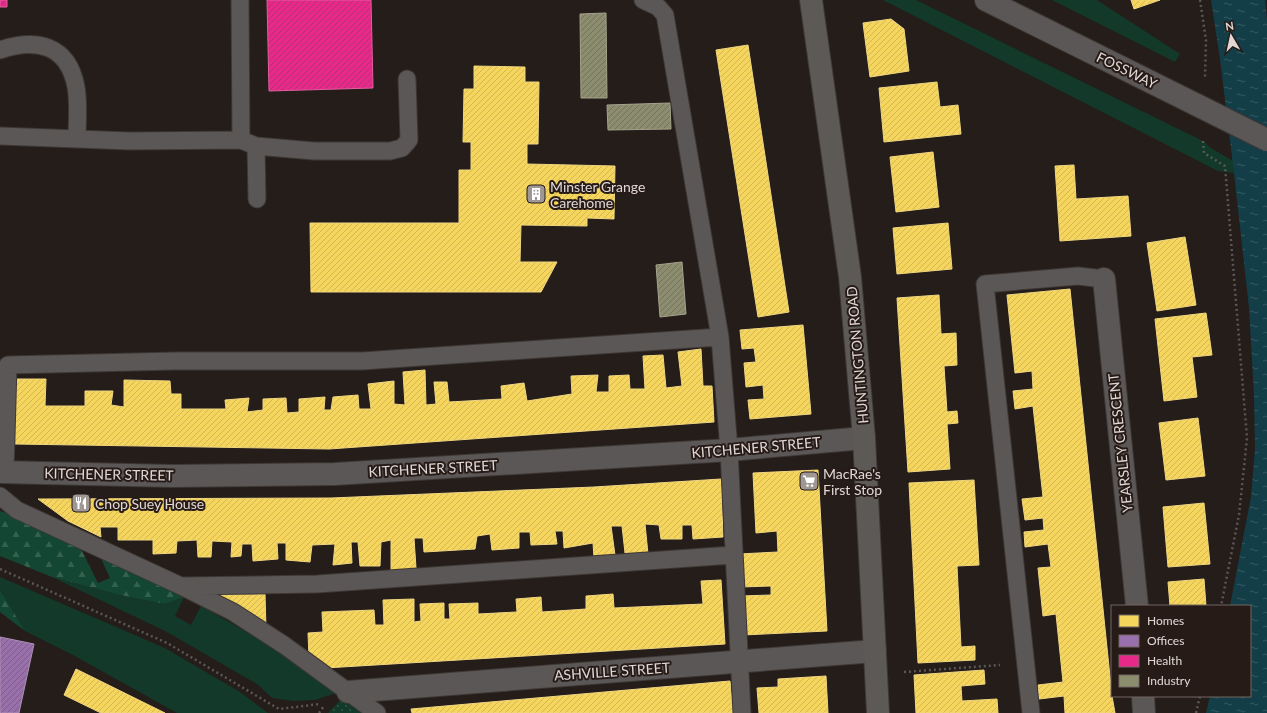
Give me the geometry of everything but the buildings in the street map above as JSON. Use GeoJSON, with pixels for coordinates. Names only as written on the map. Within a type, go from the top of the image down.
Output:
{"type":"FeatureCollection","features":[{"type":"Feature","properties":{"kind":"street","name":"HUNTINGTON ROAD"},"geometry":{"type":"LineString","coordinates":[[811,0],[850,277],[864,438],[878,713]]}},
{"type":"Feature","properties":{"kind":"street","name":"FOSSWAY"},"geometry":{"type":"LineString","coordinates":[[986,0],[1267,140]]}},
{"type":"Feature","properties":{"kind":"street","name":"YEARSLEY CRESCENT"},"geometry":{"type":"LineString","coordinates":[[1104,279],[1136,605]]}},
{"type":"Feature","properties":{"kind":"street","name":"KITCHENER STREET"},"geometry":{"type":"LineString","coordinates":[[3,472],[172,476],[335,474],[730,450],[864,438]]}},
{"type":"Feature","properties":{"kind":"street","name":"ASHVILLE STREET"},"geometry":{"type":"LineString","coordinates":[[348,692],[875,650]]}},
{"type":"Feature","properties":{"kind":"street"},"geometry":{"type":"LineString","coordinates":[[1143,697],[1144,713]]}},
{"type":"Feature","properties":{"kind":"lane"},"geometry":{"type":"LineString","coordinates":[[240,0],[249,143],[257,199]]}},
{"type":"Feature","properties":{"kind":"lane"},"geometry":{"type":"LineString","coordinates":[[643,0],[658,7],[665,15],[720,337],[730,450],[733,555],[742,713]]}},
{"type":"Feature","properties":{"kind":"lane"},"geometry":{"type":"LineString","coordinates":[[0,50],[14,45],[35,44],[54,49],[66,61],[76,86],[77,139]]}},
{"type":"Feature","properties":{"kind":"lane"},"geometry":{"type":"LineString","coordinates":[[0,136],[249,143],[314,151],[390,151],[402,148],[409,140],[407,79]]}},
{"type":"Feature","properties":{"kind":"lane"},"geometry":{"type":"LineString","coordinates":[[1031,713],[985,284],[1078,276],[1104,279]]}},
{"type":"Feature","properties":{"kind":"lane"},"geometry":{"type":"LineString","coordinates":[[3,472],[8,365],[175,360],[362,361],[720,337]]}},
{"type":"Feature","properties":{"kind":"lane"},"geometry":{"type":"LineString","coordinates":[[0,496],[17,510],[181,586],[240,616],[284,645],[377,713]]}},
{"type":"Feature","properties":{"kind":"lane"},"geometry":{"type":"LineString","coordinates":[[181,586],[317,584],[733,555]]}},
{"type":"Feature","properties":{"kind":"path"},"geometry":{"type":"LineString","coordinates":[[1200,0],[1206,40],[1205,79]]}},
{"type":"Feature","properties":{"kind":"path"},"geometry":{"type":"LineString","coordinates":[[1204,141],[1204,153],[1225,166],[1247,438],[1239,516],[1221,605]]}},
{"type":"Feature","properties":{"kind":"path"},"geometry":{"type":"LineString","coordinates":[[0,569],[168,643],[279,709],[283,713]]}},
{"type":"Feature","properties":{"kind":"path"},"geometry":{"type":"LineString","coordinates":[[875,674],[1026,663]]}},
{"type":"Feature","properties":{"kind":"path"},"geometry":{"type":"LineString","coordinates":[[1196,713],[1200,697]]}},
{"type":"Feature","properties":{"kind":"path"},"geometry":{"type":"LineString","coordinates":[[279,709],[327,703]]}},
{"type":"Feature","properties":{"kind":"path"},"geometry":{"type":"LineString","coordinates":[[321,710],[324,713]]}},
{"type":"Feature","properties":{"kind":"green space"},"geometry":{"type":"Polygon","coordinates":[[[883,0],[916,0],[1203,141],[1211,148],[1233,161],[1234,173],[1218,171],[883,0]]]}},
{"type":"Feature","properties":{"kind":"green space"},"geometry":{"type":"Polygon","coordinates":[[[1052,0],[1097,0],[1180,54],[1175,62],[1052,0]]]}},
{"type":"Feature","properties":{"kind":"green space"},"geometry":{"type":"Polygon","coordinates":[[[0,511],[17,516],[79,545],[98,583],[110,578],[99,554],[184,597],[165,604],[120,595],[52,577],[0,556],[0,511]]]}},
{"type":"Feature","properties":{"kind":"green space"},"geometry":{"type":"Polygon","coordinates":[[[0,577],[165,648],[240,692],[268,713],[177,713],[73,655],[25,631],[0,590],[0,577]]]}},
{"type":"Feature","properties":{"kind":"green space"},"geometry":{"type":"Polygon","coordinates":[[[52,577],[120,595],[165,604],[184,597],[175,616],[191,625],[201,606],[280,651],[336,693],[315,700],[294,701],[272,698],[257,684],[167,632],[52,577]]]}},
{"type":"Feature","properties":{"kind":"green space"},"geometry":{"type":"Polygon","coordinates":[[[0,590],[25,631],[0,612],[0,590]]]}},
{"type":"Feature","properties":{"kind":"green space"},"geometry":{"type":"Polygon","coordinates":[[[343,697],[364,713],[328,713],[343,697]]]}},
{"type":"Feature","properties":{"kind":"water"},"geometry":{"type":"Polygon","coordinates":[[[1211,0],[1265,0],[1267,20],[1267,713],[1206,713],[1210,697],[1251,697],[1251,605],[1230,605],[1251,497],[1255,449],[1254,395],[1249,308],[1220,59],[1211,0]]]}},
{"type":"Feature","properties":{"kind":"place","name":"Minster Grange Carehome"},"geometry":{"type":"Point","coordinates":[536,194]}},
{"type":"Feature","properties":{"kind":"place","name":"MacRae's First Stop"},"geometry":{"type":"Point","coordinates":[809,481]}},
{"type":"Feature","properties":{"kind":"place","name":"Chop Suey House"},"geometry":{"type":"Point","coordinates":[81,503]}}]}
